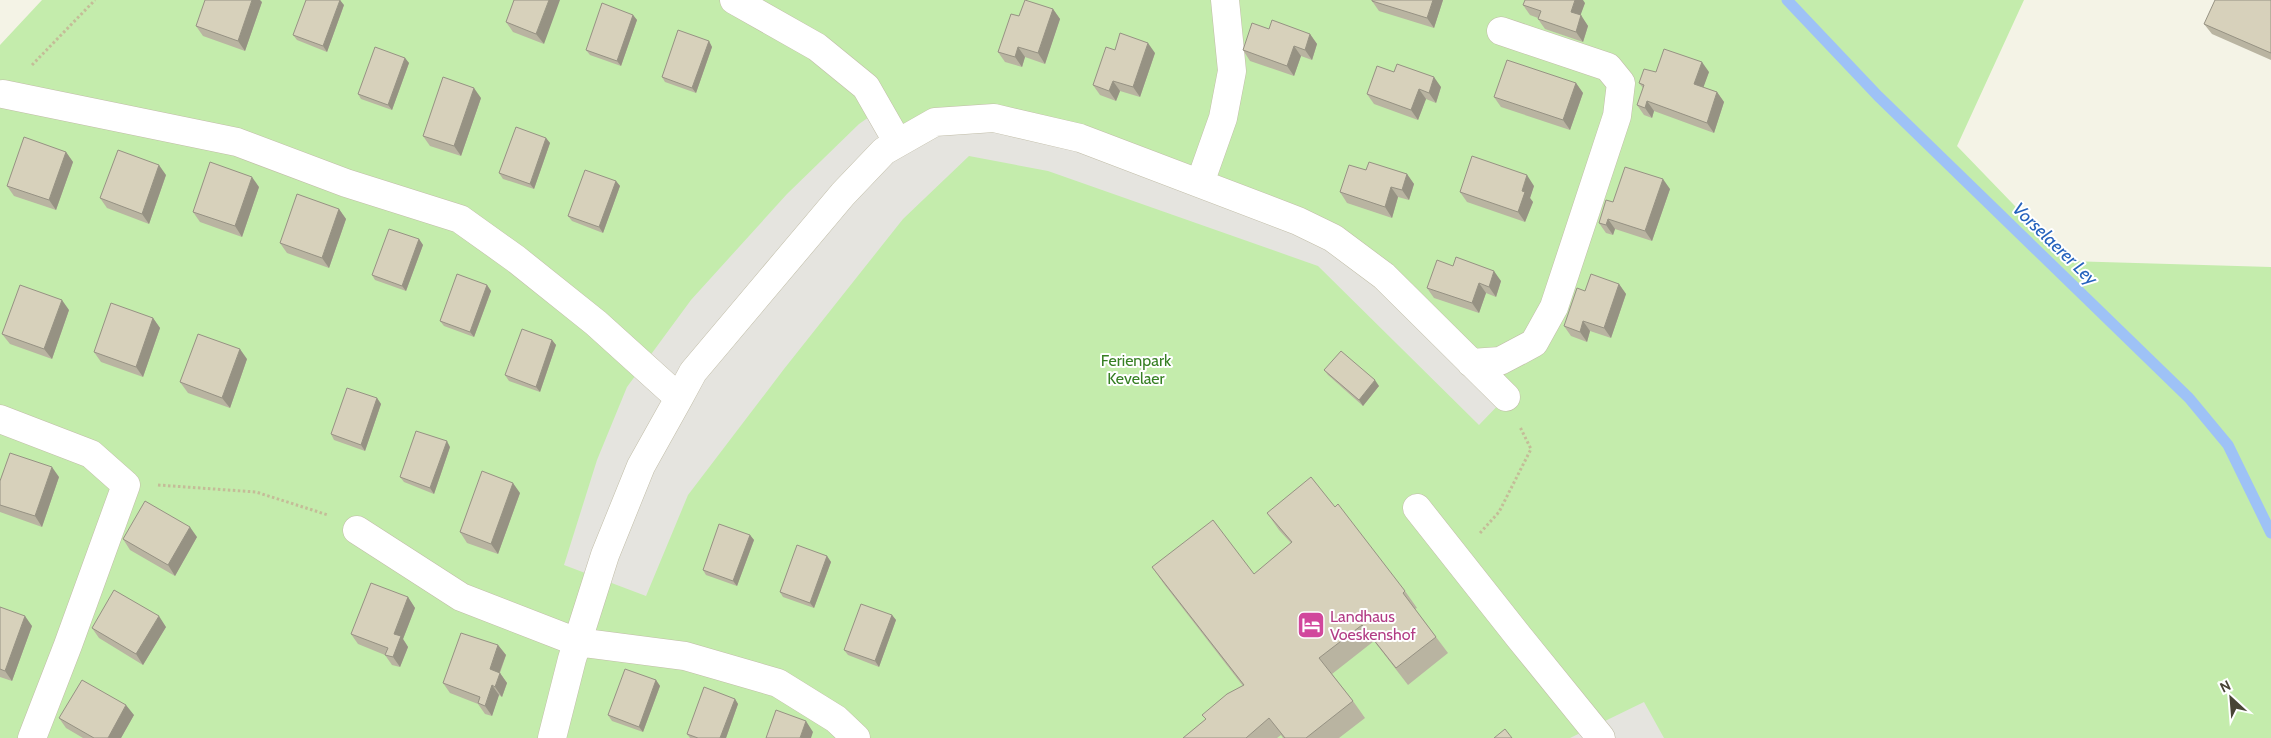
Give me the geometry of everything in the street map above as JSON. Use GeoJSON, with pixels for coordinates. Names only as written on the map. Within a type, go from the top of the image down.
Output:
{"type":"FeatureCollection","features":[{"type":"Feature","properties":{"kind":"lane"},"geometry":{"type":"LineString","coordinates":[[734,0],[818,46],[866,87],[898,143]]}},
{"type":"Feature","properties":{"kind":"lane"},"geometry":{"type":"LineString","coordinates":[[1200,183],[1223,118],[1232,71],[1225,0]]}},
{"type":"Feature","properties":{"kind":"lane"},"geometry":{"type":"LineString","coordinates":[[1471,363],[1500,361],[1534,344],[1554,307],[1617,116],[1621,83],[1608,67],[1501,31]]}},
{"type":"Feature","properties":{"kind":"lane"},"geometry":{"type":"LineString","coordinates":[[3,94],[237,142],[346,183],[460,219],[516,259],[596,323],[679,398]]}},
{"type":"Feature","properties":{"kind":"lane"},"geometry":{"type":"LineString","coordinates":[[552,738],[577,642],[605,555],[641,466],[693,372],[843,194],[884,151],[935,122],[994,118],[1080,138],[1298,221],[1333,238],[1384,276],[1506,397]]}},
{"type":"Feature","properties":{"kind":"lane"},"geometry":{"type":"LineString","coordinates":[[0,419],[91,454],[126,485],[32,738]]}},
{"type":"Feature","properties":{"kind":"lane"},"geometry":{"type":"LineString","coordinates":[[1417,508],[1601,738]]}},
{"type":"Feature","properties":{"kind":"lane"},"geometry":{"type":"LineString","coordinates":[[358,530],[461,597],[577,642],[685,656],[778,683],[836,719],[856,738]]}},
{"type":"Feature","properties":{"kind":"path"},"geometry":{"type":"LineString","coordinates":[[3,94],[95,0]]}},
{"type":"Feature","properties":{"kind":"path"},"geometry":{"type":"LineString","coordinates":[[1456,558],[1500,512],[1531,449],[1506,397]]}},
{"type":"Feature","properties":{"kind":"path"},"geometry":{"type":"LineString","coordinates":[[126,485],[166,485],[256,492],[322,513],[358,530]]}},
{"type":"Feature","properties":{"kind":"green space","name":"Ferienpark Kevelaer"},"geometry":{"type":"Polygon","coordinates":[[[42,0],[2024,0],[1957,146],[2068,261],[2271,267],[2271,738],[0,738],[0,45],[42,0]]]}},
{"type":"Feature","properties":{"kind":"shaded area"},"geometry":{"type":"Polygon","coordinates":[[[879,110],[898,143],[994,118],[1298,221],[1506,397],[1479,425],[1318,266],[1048,171],[969,156],[903,219],[784,369],[688,495],[646,596],[564,565],[597,460],[627,387],[691,300],[787,194],[859,124],[879,110]]]}},
{"type":"Feature","properties":{"kind":"shaded area"},"geometry":{"type":"Polygon","coordinates":[[[1644,702],[1664,738],[1570,738],[1644,702]]]}},
{"type":"Feature","properties":{"kind":"building"},"geometry":{"type":"Polygon","coordinates":[[[205,0],[252,0],[238,41],[196,26],[205,0]]]}},
{"type":"Feature","properties":{"kind":"building"},"geometry":{"type":"Polygon","coordinates":[[[306,0],[340,0],[323,46],[293,35],[306,0]]]}},
{"type":"Feature","properties":{"kind":"building"},"geometry":{"type":"Polygon","coordinates":[[[514,0],[549,0],[536,34],[506,22],[514,0]]]}},
{"type":"Feature","properties":{"kind":"building"},"geometry":{"type":"Polygon","coordinates":[[[1025,0],[1053,9],[1038,53],[1018,47],[1015,57],[998,52],[1011,14],[1019,16],[1025,0]]]}},
{"type":"Feature","properties":{"kind":"building"},"geometry":{"type":"Polygon","coordinates":[[[1372,0],[1433,0],[1427,18],[1372,0]]]}},
{"type":"Feature","properties":{"kind":"building"},"geometry":{"type":"Polygon","coordinates":[[[1525,0],[1575,0],[1571,12],[1581,15],[1576,32],[1538,19],[1541,11],[1523,5],[1525,0]]]}},
{"type":"Feature","properties":{"kind":"building"},"geometry":{"type":"Polygon","coordinates":[[[2215,0],[2271,0],[2271,53],[2204,24],[2215,0]]]}},
{"type":"Feature","properties":{"kind":"building"},"geometry":{"type":"Polygon","coordinates":[[[602,3],[633,15],[617,61],[586,50],[602,3]]]}},
{"type":"Feature","properties":{"kind":"building"},"geometry":{"type":"Polygon","coordinates":[[[1272,20],[1310,34],[1305,50],[1294,46],[1287,66],[1243,50],[1252,23],[1269,29],[1272,20]]]}},
{"type":"Feature","properties":{"kind":"building"},"geometry":{"type":"Polygon","coordinates":[[[678,30],[709,41],[692,88],[662,77],[678,30]]]}},
{"type":"Feature","properties":{"kind":"building"},"geometry":{"type":"Polygon","coordinates":[[[1120,33],[1148,43],[1133,87],[1113,81],[1109,91],[1093,85],[1106,47],[1115,50],[1120,33]]]}},
{"type":"Feature","properties":{"kind":"building"},"geometry":{"type":"Polygon","coordinates":[[[375,47],[405,58],[388,105],[358,94],[375,47]]]}},
{"type":"Feature","properties":{"kind":"building"},"geometry":{"type":"Polygon","coordinates":[[[1664,49],[1702,62],[1694,84],[1717,92],[1707,123],[1647,101],[1645,108],[1637,105],[1644,85],[1639,83],[1644,69],[1656,72],[1664,49]]]}},
{"type":"Feature","properties":{"kind":"building"},"geometry":{"type":"Polygon","coordinates":[[[1507,60],[1576,83],[1563,120],[1494,97],[1507,60]]]}},
{"type":"Feature","properties":{"kind":"building"},"geometry":{"type":"Polygon","coordinates":[[[1397,64],[1434,77],[1429,93],[1419,89],[1411,110],[1367,94],[1377,66],[1394,72],[1397,64]]]}},
{"type":"Feature","properties":{"kind":"building"},"geometry":{"type":"Polygon","coordinates":[[[443,77],[474,88],[454,146],[423,136],[443,77]]]}},
{"type":"Feature","properties":{"kind":"building"},"geometry":{"type":"Polygon","coordinates":[[[516,127],[546,138],[530,184],[499,173],[516,127]]]}},
{"type":"Feature","properties":{"kind":"building"},"geometry":{"type":"Polygon","coordinates":[[[24,137],[66,152],[49,200],[7,186],[24,137]]]}},
{"type":"Feature","properties":{"kind":"building"},"geometry":{"type":"Polygon","coordinates":[[[118,150],[159,165],[142,214],[100,198],[118,150]]]}},
{"type":"Feature","properties":{"kind":"building"},"geometry":{"type":"Polygon","coordinates":[[[1472,156],[1527,175],[1522,191],[1525,192],[1518,212],[1460,192],[1472,156]]]}},
{"type":"Feature","properties":{"kind":"building"},"geometry":{"type":"Polygon","coordinates":[[[210,162],[252,177],[235,226],[193,212],[210,162]]]}},
{"type":"Feature","properties":{"kind":"building"},"geometry":{"type":"Polygon","coordinates":[[[1369,162],[1407,174],[1402,190],[1391,187],[1385,207],[1340,192],[1349,165],[1366,170],[1369,162]]]}},
{"type":"Feature","properties":{"kind":"building"},"geometry":{"type":"Polygon","coordinates":[[[1625,167],[1663,179],[1645,231],[1608,219],[1606,225],[1599,223],[1606,200],[1613,202],[1625,167]]]}},
{"type":"Feature","properties":{"kind":"building"},"geometry":{"type":"Polygon","coordinates":[[[585,170],[616,181],[599,227],[568,216],[585,170]]]}},
{"type":"Feature","properties":{"kind":"building"},"geometry":{"type":"Polygon","coordinates":[[[297,194],[339,209],[322,258],[280,243],[297,194]]]}},
{"type":"Feature","properties":{"kind":"building"},"geometry":{"type":"Polygon","coordinates":[[[389,229],[419,239],[402,286],[372,275],[389,229]]]}},
{"type":"Feature","properties":{"kind":"building"},"geometry":{"type":"Polygon","coordinates":[[[1456,257],[1494,271],[1489,287],[1479,283],[1472,303],[1427,288],[1437,260],[1453,266],[1456,257]]]}},
{"type":"Feature","properties":{"kind":"building"},"geometry":{"type":"Polygon","coordinates":[[[457,274],[487,285],[470,332],[440,321],[457,274]]]}},
{"type":"Feature","properties":{"kind":"building"},"geometry":{"type":"Polygon","coordinates":[[[1591,274],[1619,284],[1604,328],[1583,321],[1580,332],[1564,326],[1577,288],[1585,291],[1591,274]]]}},
{"type":"Feature","properties":{"kind":"building"},"geometry":{"type":"Polygon","coordinates":[[[20,285],[62,300],[44,349],[2,334],[20,285]]]}},
{"type":"Feature","properties":{"kind":"building"},"geometry":{"type":"Polygon","coordinates":[[[111,303],[153,318],[136,367],[94,352],[111,303]]]}},
{"type":"Feature","properties":{"kind":"building"},"geometry":{"type":"Polygon","coordinates":[[[522,329],[552,340],[536,387],[505,375],[522,329]]]}},
{"type":"Feature","properties":{"kind":"building"},"geometry":{"type":"Polygon","coordinates":[[[198,334],[240,349],[222,398],[180,382],[198,334]]]}},
{"type":"Feature","properties":{"kind":"building"},"geometry":{"type":"Polygon","coordinates":[[[1341,351],[1375,380],[1359,400],[1324,370],[1341,351]]]}},
{"type":"Feature","properties":{"kind":"building"},"geometry":{"type":"Polygon","coordinates":[[[347,388],[377,398],[361,445],[331,434],[347,388]]]}},
{"type":"Feature","properties":{"kind":"building"},"geometry":{"type":"Polygon","coordinates":[[[416,431],[447,441],[430,488],[400,477],[416,431]]]}},
{"type":"Feature","properties":{"kind":"building"},"geometry":{"type":"Polygon","coordinates":[[[10,453],[52,467],[35,516],[0,505],[0,481],[10,453]]]}},
{"type":"Feature","properties":{"kind":"building"},"geometry":{"type":"Polygon","coordinates":[[[482,471],[513,483],[491,544],[460,532],[482,471]]]}},
{"type":"Feature","properties":{"kind":"building","name":"Landhaus Voeskenshof"},"geometry":{"type":"Polygon","coordinates":[[[1311,477],[1335,507],[1338,504],[1405,591],[1403,593],[1436,637],[1396,668],[1362,625],[1319,658],[1353,701],[1306,738],[1285,738],[1269,718],[1246,738],[1183,738],[1206,719],[1202,715],[1227,694],[1244,685],[1152,567],[1213,520],[1254,574],[1292,542],[1267,513],[1311,477]]]}},
{"type":"Feature","properties":{"kind":"building"},"geometry":{"type":"Polygon","coordinates":[[[145,501],[190,527],[168,565],[123,539],[145,501]]]}},
{"type":"Feature","properties":{"kind":"building"},"geometry":{"type":"Polygon","coordinates":[[[719,524],[750,535],[733,581],[703,570],[719,524]]]}},
{"type":"Feature","properties":{"kind":"building"},"geometry":{"type":"Polygon","coordinates":[[[797,545],[827,556],[810,603],[780,592],[797,545]]]}},
{"type":"Feature","properties":{"kind":"building"},"geometry":{"type":"Polygon","coordinates":[[[371,583],[408,597],[394,634],[401,636],[393,657],[385,655],[388,648],[351,634],[371,583]]]}},
{"type":"Feature","properties":{"kind":"building"},"geometry":{"type":"Polygon","coordinates":[[[114,590],[159,616],[136,654],[92,628],[114,590]]]}},
{"type":"Feature","properties":{"kind":"building"},"geometry":{"type":"Polygon","coordinates":[[[861,604],[892,615],[875,661],[844,650],[861,604]]]}},
{"type":"Feature","properties":{"kind":"building"},"geometry":{"type":"Polygon","coordinates":[[[0,607],[25,616],[5,671],[0,669],[0,607]]]}},
{"type":"Feature","properties":{"kind":"building"},"geometry":{"type":"Polygon","coordinates":[[[461,633],[498,645],[490,669],[500,673],[495,687],[492,685],[485,706],[478,703],[480,697],[443,683],[461,633]]]}},
{"type":"Feature","properties":{"kind":"building"},"geometry":{"type":"Polygon","coordinates":[[[625,669],[656,680],[639,727],[608,715],[625,669]]]}},
{"type":"Feature","properties":{"kind":"building"},"geometry":{"type":"Polygon","coordinates":[[[82,680],[126,705],[108,738],[94,738],[59,718],[82,680]]]}},
{"type":"Feature","properties":{"kind":"building"},"geometry":{"type":"Polygon","coordinates":[[[704,687],[735,699],[720,738],[698,738],[687,734],[704,687]]]}},
{"type":"Feature","properties":{"kind":"building"},"geometry":{"type":"Polygon","coordinates":[[[776,710],[806,721],[800,738],[766,738],[776,710]]]}},
{"type":"Feature","properties":{"kind":"building"},"geometry":{"type":"Polygon","coordinates":[[[1505,729],[1512,738],[1494,738],[1505,729]]]}},
{"type":"Feature","properties":{"kind":"waterway","name":"Vorselaerer Ley"},"geometry":{"type":"LineString","coordinates":[[1787,0],[1878,96],[2189,398],[2228,445],[2271,533]]}},
{"type":"Feature","properties":{"kind":"place","name":"Landhaus Voeskenshof"},"geometry":{"type":"Point","coordinates":[1311,625]}}]}
